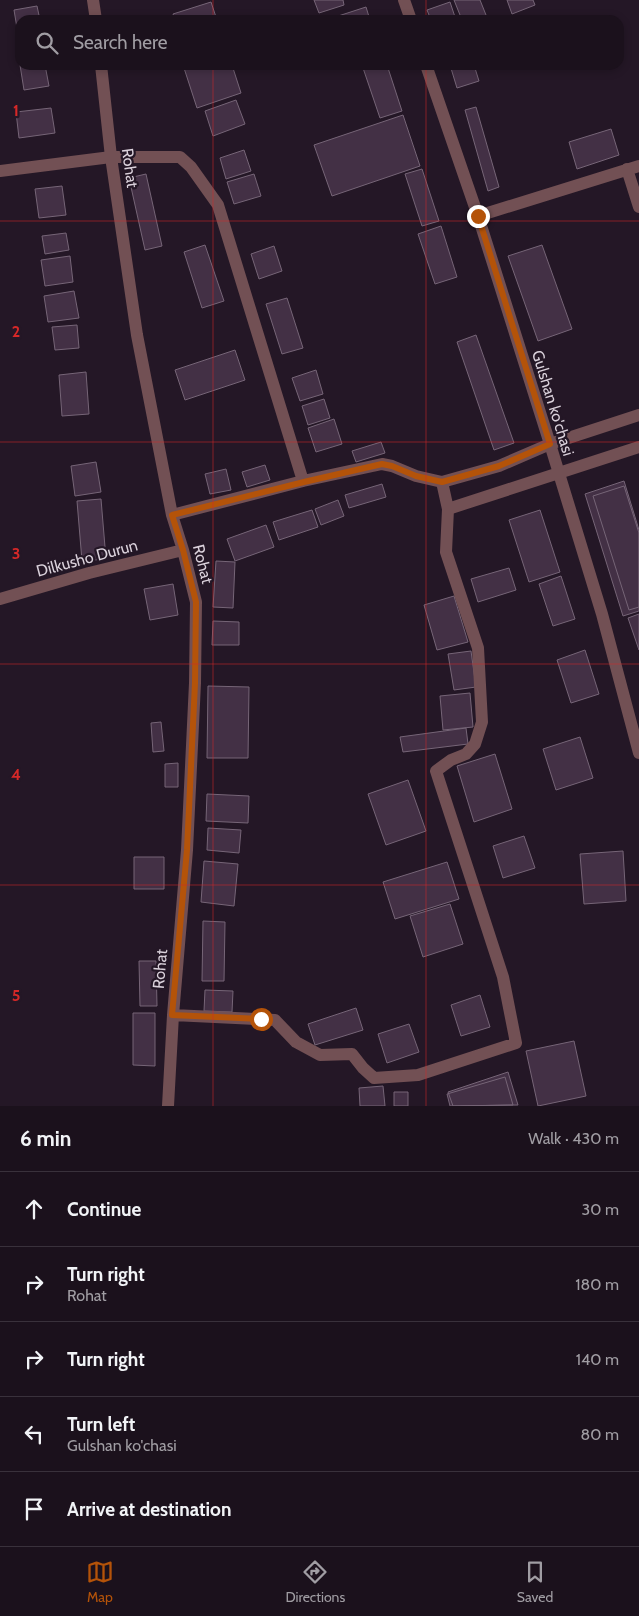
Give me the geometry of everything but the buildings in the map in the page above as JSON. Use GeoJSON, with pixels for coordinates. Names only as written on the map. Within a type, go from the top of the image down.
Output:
{"type":"FeatureCollection","features":[{"type":"Feature","properties":{"kind":"street"},"geometry":{"type":"LineString","coordinates":[[93,0],[95,15]]}},
{"type":"Feature","properties":{"kind":"street"},"geometry":{"type":"LineString","coordinates":[[404,0],[409,15]]}},
{"type":"Feature","properties":{"kind":"street","name":"Rohat"},"geometry":{"type":"LineString","coordinates":[[102,70],[111,157],[137,335],[172,515],[196,602],[195,683],[187,850],[172,1015],[168,1106]]}},
{"type":"Feature","properties":{"kind":"street","name":"Gulshan ko'chasi"},"geometry":{"type":"LineString","coordinates":[[428,70],[478,216],[550,444],[602,614],[639,753]]}},
{"type":"Feature","properties":{"kind":"street"},"geometry":{"type":"LineString","coordinates":[[0,171],[111,157],[180,157],[191,167],[218,205],[304,482]]}},
{"type":"Feature","properties":{"kind":"street"},"geometry":{"type":"LineString","coordinates":[[478,216],[633,168],[639,207]]}},
{"type":"Feature","properties":{"kind":"street"},"geometry":{"type":"LineString","coordinates":[[172,515],[382,464],[416,476],[442,482],[499,466],[550,444],[639,415]]}},
{"type":"Feature","properties":{"kind":"street"},"geometry":{"type":"LineString","coordinates":[[448,509],[639,447]]}},
{"type":"Feature","properties":{"kind":"street"},"geometry":{"type":"LineString","coordinates":[[172,1015],[275,1020],[296,1042],[320,1055],[352,1054],[362,1068],[374,1078],[418,1075],[516,1043],[503,977],[436,771],[451,760],[466,754],[475,744],[482,722],[478,648],[446,552],[448,509],[442,482]]}},
{"type":"Feature","properties":{"kind":"street","name":"Dilkusho Durun"},"geometry":{"type":"LineString","coordinates":[[0,599],[89,573],[183,550]]}},
{"type":"Feature","properties":{"kind":"route"},"geometry":{"type":"LineString","coordinates":[[261,1019],[172,1015],[187,850],[195,683],[196,602],[172,515],[382,464],[416,476],[442,482],[499,466],[550,444],[478,216]]}}]}
